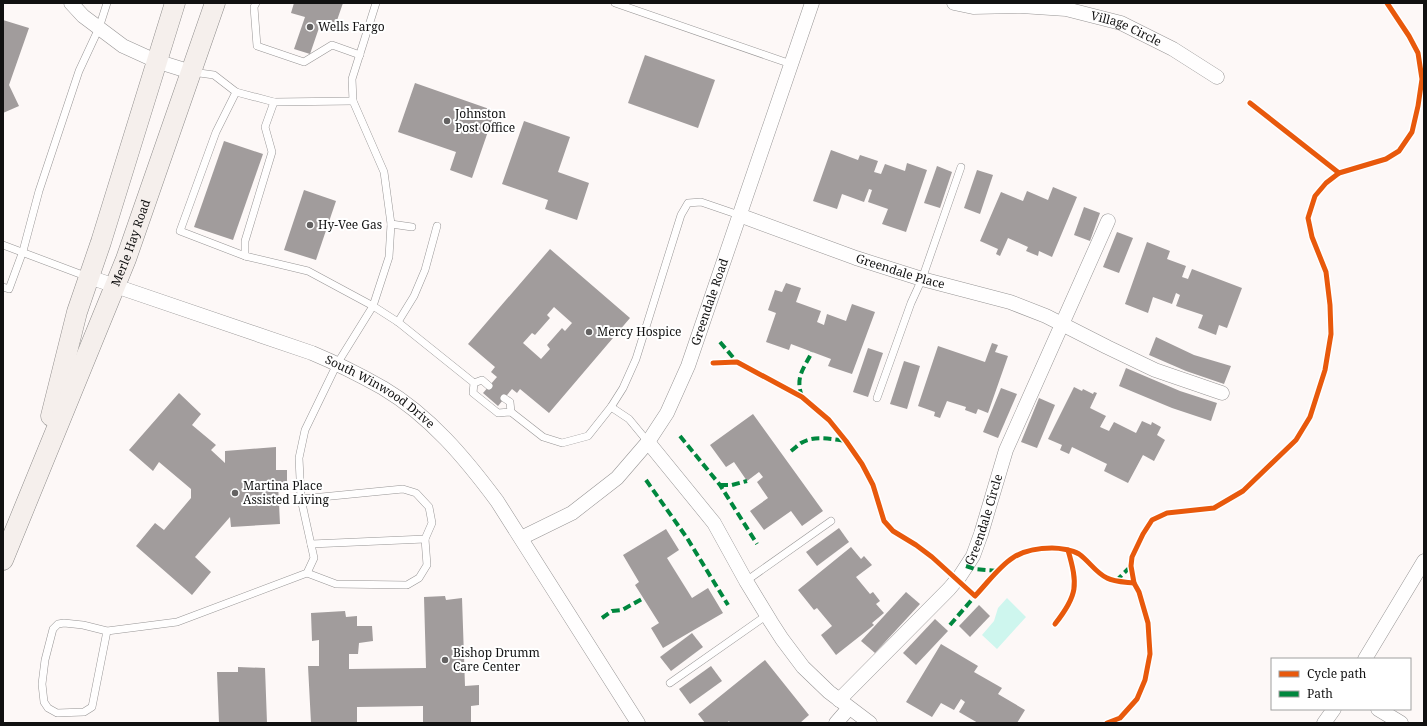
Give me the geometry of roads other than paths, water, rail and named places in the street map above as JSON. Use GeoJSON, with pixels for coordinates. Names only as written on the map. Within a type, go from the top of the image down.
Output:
{"type":"FeatureCollection","features":[{"type":"Feature","properties":{"kind":"main road","name":"Merle Hay Road"},"geometry":{"type":"LineString","coordinates":[[35,478],[77,312],[101,242],[175,3]]}},
{"type":"Feature","properties":{"kind":"main road","name":"Merle Hay Road"},"geometry":{"type":"LineString","coordinates":[[3,560],[35,478],[129,251],[215,3]]}},
{"type":"Feature","properties":{"kind":"street"},"geometry":{"type":"LineString","coordinates":[[72,3],[83,16],[123,46],[156,61],[191,72]]}},
{"type":"Feature","properties":{"kind":"street","name":"Greendale Road"},"geometry":{"type":"LineString","coordinates":[[521,538],[572,513],[617,478],[648,442],[667,413],[688,366],[812,3]]}},
{"type":"Feature","properties":{"kind":"street","name":"Village Circle"},"geometry":{"type":"LineString","coordinates":[[954,3],[972,7],[1021,6],[1066,9],[1121,24],[1173,49],[1217,77]]}},
{"type":"Feature","properties":{"kind":"street","name":"Greendale Place"},"geometry":{"type":"LineString","coordinates":[[739,215],[856,258],[922,279],[1010,302],[1046,316],[1155,370],[1222,393]]}},
{"type":"Feature","properties":{"kind":"street"},"geometry":{"type":"LineString","coordinates":[[1062,324],[1108,221]]}},
{"type":"Feature","properties":{"kind":"street","name":"South Winwood Drive"},"geometry":{"type":"LineString","coordinates":[[88,278],[312,353],[337,364],[383,389],[416,412],[446,438],[473,468],[497,501],[638,723]]}},
{"type":"Feature","properties":{"kind":"street","name":"Greendale Circle"},"geometry":{"type":"LineString","coordinates":[[836,723],[844,704],[949,589],[960,576],[973,556],[1006,450],[1062,324]]}},
{"type":"Feature","properties":{"kind":"street"},"geometry":{"type":"LineString","coordinates":[[648,442],[714,523],[746,581],[767,615],[782,639],[803,667],[844,704],[870,723]]}},
{"type":"Feature","properties":{"kind":"street"},"geometry":{"type":"LineString","coordinates":[[1366,658],[1424,561]]}},
{"type":"Feature","properties":{"kind":"street"},"geometry":{"type":"LineString","coordinates":[[1324,723],[1333,710]]}},
{"type":"Feature","properties":{"kind":"street"},"geometry":{"type":"LineString","coordinates":[[1380,710],[1402,723]]}},
{"type":"Feature","properties":{"kind":"lane"},"geometry":{"type":"LineString","coordinates":[[3,287],[9,289],[23,251],[37,198],[79,71],[99,28],[107,3]]}},
{"type":"Feature","properties":{"kind":"lane"},"geometry":{"type":"LineString","coordinates":[[256,3],[254,7],[257,46],[304,62],[332,45],[360,55]]}},
{"type":"Feature","properties":{"kind":"lane"},"geometry":{"type":"LineString","coordinates":[[306,573],[314,558],[301,499],[299,458],[305,430],[337,364],[372,306],[389,257],[391,224],[384,172],[352,101],[352,79],[376,3]]}},
{"type":"Feature","properties":{"kind":"lane"},"geometry":{"type":"LineString","coordinates":[[615,3],[790,64]]}},
{"type":"Feature","properties":{"kind":"lane"},"geometry":{"type":"LineString","coordinates":[[191,72],[214,75],[236,92],[274,102],[352,101]]}},
{"type":"Feature","properties":{"kind":"lane"},"geometry":{"type":"LineString","coordinates":[[236,92],[216,132],[180,231],[245,256],[308,271],[398,322],[474,383]]}},
{"type":"Feature","properties":{"kind":"lane"},"geometry":{"type":"LineString","coordinates":[[245,256],[245,241],[272,152],[266,127],[274,102]]}},
{"type":"Feature","properties":{"kind":"lane"},"geometry":{"type":"LineString","coordinates":[[877,398],[911,302],[922,279],[961,167]]}},
{"type":"Feature","properties":{"kind":"lane"},"geometry":{"type":"LineString","coordinates":[[474,383],[473,393],[498,413],[511,412],[541,437],[562,443],[588,436],[611,407],[623,388],[636,359],[681,215],[688,203],[701,202],[739,215]]}},
{"type":"Feature","properties":{"kind":"lane"},"geometry":{"type":"LineString","coordinates":[[391,224],[412,227]]}},
{"type":"Feature","properties":{"kind":"lane"},"geometry":{"type":"LineString","coordinates":[[398,322],[414,296],[422,277],[437,226]]}},
{"type":"Feature","properties":{"kind":"lane"},"geometry":{"type":"LineString","coordinates":[[3,245],[23,251],[88,278]]}},
{"type":"Feature","properties":{"kind":"lane"},"geometry":{"type":"LineString","coordinates":[[474,383],[482,380],[489,386]]}},
{"type":"Feature","properties":{"kind":"lane"},"geometry":{"type":"LineString","coordinates":[[504,398],[510,402],[511,412]]}},
{"type":"Feature","properties":{"kind":"lane"},"geometry":{"type":"LineString","coordinates":[[611,407],[629,419],[648,442]]}},
{"type":"Feature","properties":{"kind":"lane"},"geometry":{"type":"LineString","coordinates":[[107,631],[92,708],[84,712],[57,712],[48,708],[44,702],[42,684],[45,660],[52,629],[58,624],[64,623],[84,625],[107,631],[177,622],[306,573],[336,584],[407,585],[419,578],[427,565],[425,539],[432,523],[429,508],[416,492],[403,489],[301,499]]}},
{"type":"Feature","properties":{"kind":"lane"},"geometry":{"type":"LineString","coordinates":[[746,581],[831,520]]}},
{"type":"Feature","properties":{"kind":"lane"},"geometry":{"type":"LineString","coordinates":[[311,544],[425,539]]}},
{"type":"Feature","properties":{"kind":"lane"},"geometry":{"type":"LineString","coordinates":[[670,683],[767,615]]}},
{"type":"Feature","properties":{"kind":"water"},"geometry":{"type":"Polygon","coordinates":[[[1007,598],[1026,617],[997,649],[982,635],[994,621],[998,608],[1007,598]]]}},
{"type":"Feature","properties":{"kind":"place","name":"Wells Fargo"},"geometry":{"type":"Point","coordinates":[310,27]}},
{"type":"Feature","properties":{"kind":"place","name":"Johnston Post Office"},"geometry":{"type":"Point","coordinates":[447,121]}},
{"type":"Feature","properties":{"kind":"place","name":"Hy-Vee Gas"},"geometry":{"type":"Point","coordinates":[310,225]}},
{"type":"Feature","properties":{"kind":"place","name":"Mercy Hospice"},"geometry":{"type":"Point","coordinates":[589,332]}},
{"type":"Feature","properties":{"kind":"place","name":"Martina Place Assisted Living"},"geometry":{"type":"Point","coordinates":[235,493]}},
{"type":"Feature","properties":{"kind":"place","name":"Bishop Drumm Care Center"},"geometry":{"type":"Point","coordinates":[445,660]}}]}
